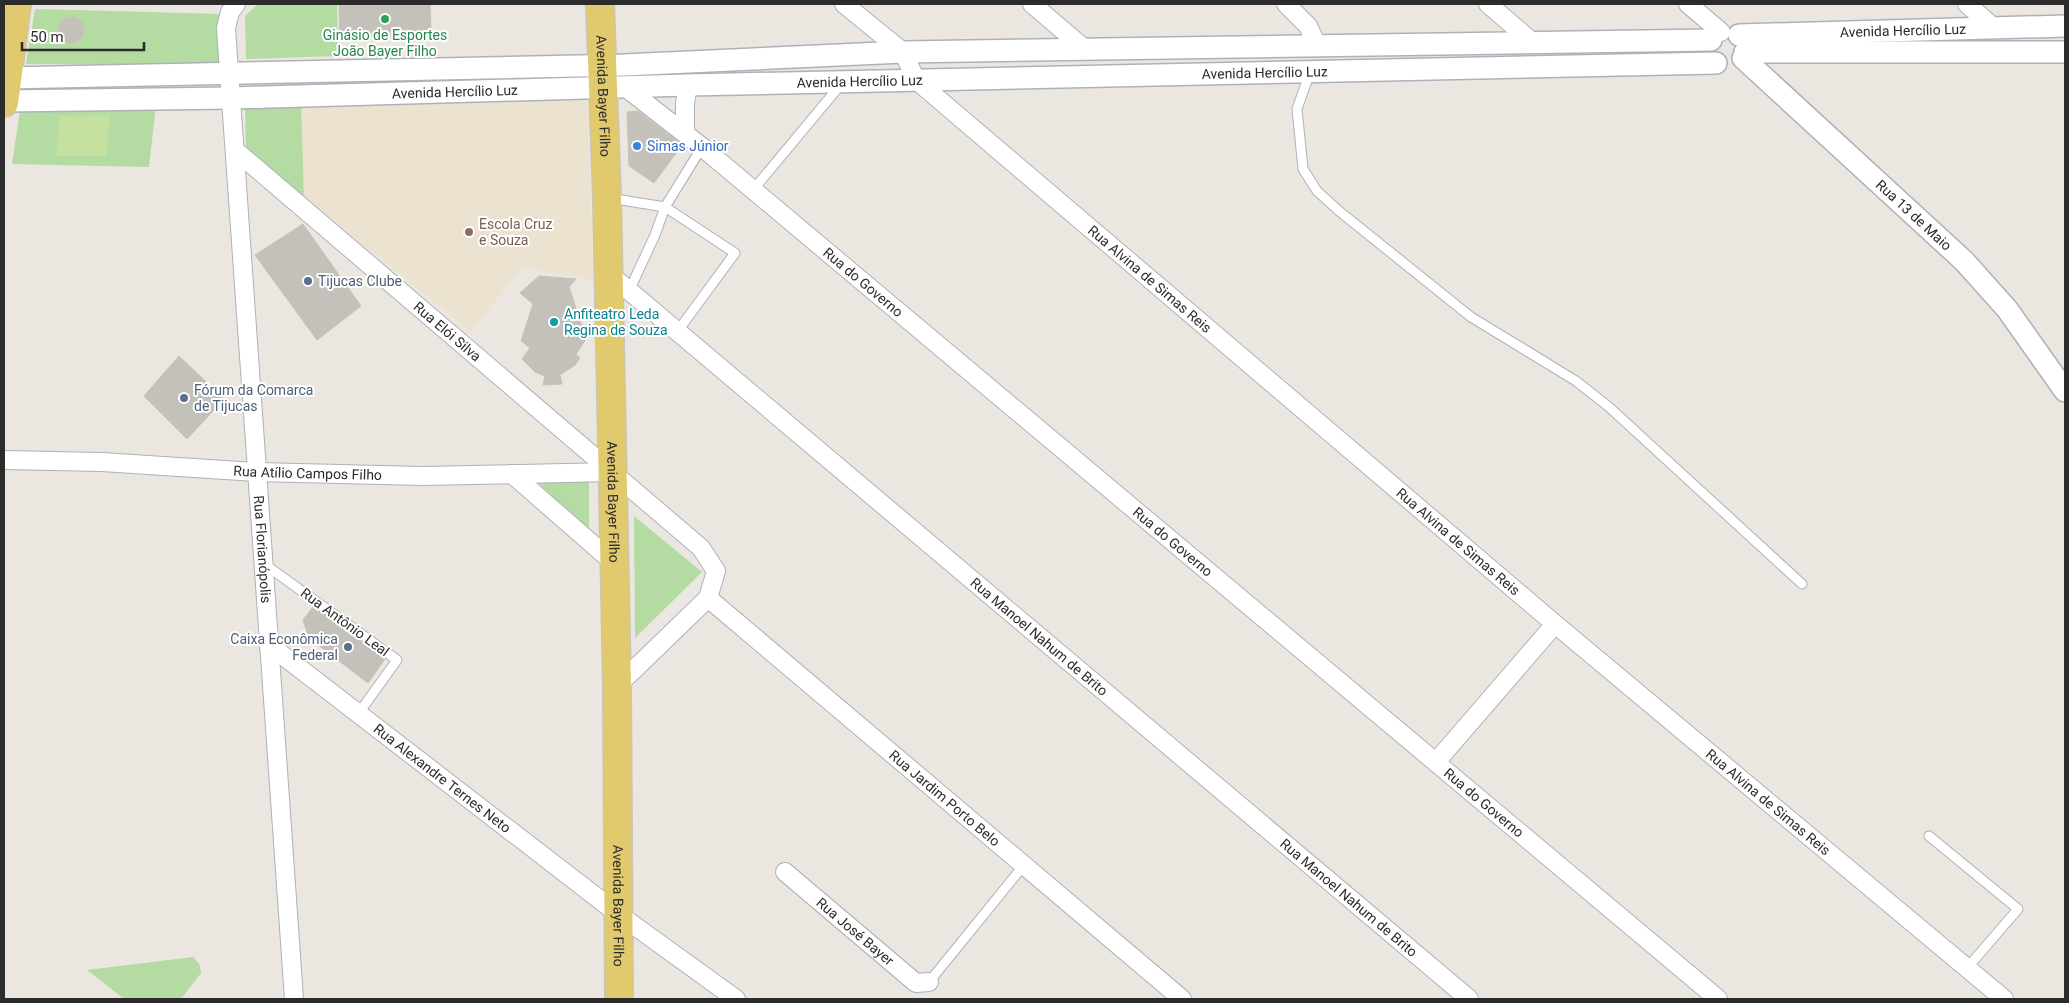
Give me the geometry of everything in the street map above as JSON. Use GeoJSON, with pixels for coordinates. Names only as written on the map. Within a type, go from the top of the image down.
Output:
{"type":"FeatureCollection","features":[{"type":"Feature","properties":{"kind":"main road"},"geometry":{"type":"LineString","coordinates":[[5,94],[17,4]]}},
{"type":"Feature","properties":{"kind":"main road","name":"Avenida Bayer Filho"},"geometry":{"type":"LineString","coordinates":[[600,4],[610,80],[607,198],[617,686],[619,999]]}},
{"type":"Feature","properties":{"kind":"street","name":"Rua Florianópolis"},"geometry":{"type":"LineString","coordinates":[[236,4],[230,12],[226,28],[294,999]]}},
{"type":"Feature","properties":{"kind":"street"},"geometry":{"type":"LineString","coordinates":[[844,4],[903,52],[916,80]]}},
{"type":"Feature","properties":{"kind":"street"},"geometry":{"type":"LineString","coordinates":[[1032,4],[1086,50]]}},
{"type":"Feature","properties":{"kind":"street"},"geometry":{"type":"LineString","coordinates":[[1286,4],[1308,26],[1318,45]]}},
{"type":"Feature","properties":{"kind":"street"},"geometry":{"type":"LineString","coordinates":[[1488,4],[1531,41]]}},
{"type":"Feature","properties":{"kind":"street","name":"Rua 13 de Maio"},"geometry":{"type":"LineString","coordinates":[[1688,4],[1964,261],[2007,309],[2065,392]]}},
{"type":"Feature","properties":{"kind":"street"},"geometry":{"type":"LineString","coordinates":[[1967,4],[1994,28]]}},
{"type":"Feature","properties":{"kind":"street","name":"Avenida Hercílio Luz"},"geometry":{"type":"LineString","coordinates":[[5,94],[230,72],[610,80],[688,85],[1716,63],[1709,52],[1732,43],[1994,28],[2065,26]]}},
{"type":"Feature","properties":{"kind":"street","name":"Avenida Hercílio Luz"},"geometry":{"type":"LineString","coordinates":[[5,94],[232,98],[610,80],[903,52],[1531,41],[1732,43],[2065,52]]}},
{"type":"Feature","properties":{"kind":"street","name":"Rua do Governo"},"geometry":{"type":"LineString","coordinates":[[610,80],[685,133],[1718,999]]}},
{"type":"Feature","properties":{"kind":"street","name":"Rua Alvina de Simas Reis"},"geometry":{"type":"LineString","coordinates":[[916,80],[1555,624],[2004,999]]}},
{"type":"Feature","properties":{"kind":"street"},"geometry":{"type":"LineString","coordinates":[[685,133],[685,103],[688,85]]}},
{"type":"Feature","properties":{"kind":"street","name":"Rua Elói Silva"},"geometry":{"type":"LineString","coordinates":[[236,151],[701,548],[716,572],[708,598]]}},
{"type":"Feature","properties":{"kind":"street","name":"Rua Manoel Nahum de Brito"},"geometry":{"type":"LineString","coordinates":[[608,273],[1469,999]]}},
{"type":"Feature","properties":{"kind":"street","name":"Rua Atílio Campos Filho"},"geometry":{"type":"LineString","coordinates":[[4,460],[102,462],[256,472],[423,476],[612,472]]}},
{"type":"Feature","properties":{"kind":"street"},"geometry":{"type":"LineString","coordinates":[[512,474],[614,563]]}},
{"type":"Feature","properties":{"kind":"street"},"geometry":{"type":"LineString","coordinates":[[617,686],[708,598]]}},
{"type":"Feature","properties":{"kind":"street","name":"Rua Jardim Porto Belo"},"geometry":{"type":"LineString","coordinates":[[708,598],[1182,999]]}},
{"type":"Feature","properties":{"kind":"street"},"geometry":{"type":"LineString","coordinates":[[1436,762],[1555,624]]}},
{"type":"Feature","properties":{"kind":"street","name":"Rua Alexandre Ternes Neto"},"geometry":{"type":"LineString","coordinates":[[268,644],[617,913],[736,999]]}},
{"type":"Feature","properties":{"kind":"street","name":"Rua José Bayer"},"geometry":{"type":"LineString","coordinates":[[785,872],[916,983],[929,982]]}},
{"type":"Feature","properties":{"kind":"lane"},"geometry":{"type":"LineString","coordinates":[[1310,72],[1297,109],[1303,169],[1317,191],[1361,229],[1472,317],[1576,381],[1609,407],[1802,584]]}},
{"type":"Feature","properties":{"kind":"lane"},"geometry":{"type":"LineString","coordinates":[[753,190],[843,81]]}},
{"type":"Feature","properties":{"kind":"lane"},"geometry":{"type":"LineString","coordinates":[[629,291],[655,236],[665,207],[702,148]]}},
{"type":"Feature","properties":{"kind":"lane"},"geometry":{"type":"LineString","coordinates":[[607,198],[665,207],[735,253],[677,332]]}},
{"type":"Feature","properties":{"kind":"lane","name":"Rua Antônio Leal"},"geometry":{"type":"LineString","coordinates":[[263,563],[397,660],[358,714]]}},
{"type":"Feature","properties":{"kind":"lane"},"geometry":{"type":"LineString","coordinates":[[1929,836],[2018,909],[1968,967]]}},
{"type":"Feature","properties":{"kind":"lane"},"geometry":{"type":"LineString","coordinates":[[929,982],[1024,865]]}},
{"type":"Feature","properties":{"kind":"shaded area","name":"Escola Cruz e Souza"},"geometry":{"type":"Polygon","coordinates":[[[587,99],[593,280],[523,267],[470,331],[304,197],[301,102],[587,99]]]}},
{"type":"Feature","properties":{"kind":"green space"},"geometry":{"type":"Polygon","coordinates":[[[258,4],[337,4],[338,56],[246,59],[245,16],[258,4]]]}},
{"type":"Feature","properties":{"kind":"green space"},"geometry":{"type":"Polygon","coordinates":[[[35,9],[223,14],[219,65],[26,64],[35,9]]]}},
{"type":"Feature","properties":{"kind":"green space"},"geometry":{"type":"Polygon","coordinates":[[[301,102],[304,197],[246,150],[245,104],[301,102]]]}},
{"type":"Feature","properties":{"kind":"green space"},"geometry":{"type":"Polygon","coordinates":[[[21,104],[156,105],[149,167],[12,164],[21,104]]]}},
{"type":"Feature","properties":{"kind":"green space"},"geometry":{"type":"Polygon","coordinates":[[[110,115],[106,156],[56,156],[60,116],[110,115]]]}},
{"type":"Feature","properties":{"kind":"green space"},"geometry":{"type":"Polygon","coordinates":[[[589,478],[589,530],[538,483],[589,478]]]}},
{"type":"Feature","properties":{"kind":"green space"},"geometry":{"type":"Polygon","coordinates":[[[634,516],[702,572],[635,638],[634,516]]]}},
{"type":"Feature","properties":{"kind":"green space"},"geometry":{"type":"Polygon","coordinates":[[[193,957],[200,965],[201,973],[181,999],[124,999],[87,970],[193,957]]]}},
{"type":"Feature","properties":{"kind":"building","name":"Ginásio de Esportes João Bayer Filho"},"geometry":{"type":"Polygon","coordinates":[[[339,4],[430,4],[431,34],[340,38],[339,4]]]}},
{"type":"Feature","properties":{"kind":"building"},"geometry":{"type":"Polygon","coordinates":[[[71,17],[80,21],[84,30],[80,39],[71,43],[62,39],[58,30],[62,21],[71,17]]]}},
{"type":"Feature","properties":{"kind":"building"},"geometry":{"type":"Polygon","coordinates":[[[638,111],[682,145],[654,183],[629,166],[627,112],[638,111]]]}},
{"type":"Feature","properties":{"kind":"building","name":"Tijucas Clube"},"geometry":{"type":"Polygon","coordinates":[[[303,224],[361,306],[317,340],[255,255],[303,224]]]}},
{"type":"Feature","properties":{"kind":"building","name":"Anfiteatro Leda Regina de Souza"},"geometry":{"type":"Polygon","coordinates":[[[539,276],[576,279],[569,287],[586,339],[576,354],[580,358],[575,365],[560,375],[562,384],[543,385],[545,376],[535,372],[522,359],[530,348],[521,341],[533,304],[520,293],[539,276]]]}},
{"type":"Feature","properties":{"kind":"building","name":"Fórum da Comarca de Tijucas"},"geometry":{"type":"Polygon","coordinates":[[[179,356],[224,399],[187,439],[144,396],[179,356]]]}},
{"type":"Feature","properties":{"kind":"building","name":"Caixa Econômica Federal"},"geometry":{"type":"Polygon","coordinates":[[[313,607],[385,659],[368,683],[309,638],[303,620],[313,607]]]}},
{"type":"Feature","properties":{"kind":"place","name":"Ginásio de Esportes João Bayer Filho"},"geometry":{"type":"Point","coordinates":[385,19]}},
{"type":"Feature","properties":{"kind":"place","name":"Simas Júnior"},"geometry":{"type":"Point","coordinates":[637,146]}},
{"type":"Feature","properties":{"kind":"place","name":"Escola Cruz e Souza"},"geometry":{"type":"Point","coordinates":[469,232]}},
{"type":"Feature","properties":{"kind":"place","name":"Tijucas Clube"},"geometry":{"type":"Point","coordinates":[308,281]}},
{"type":"Feature","properties":{"kind":"place","name":"Anfiteatro Leda Regina de Souza"},"geometry":{"type":"Point","coordinates":[554,322]}},
{"type":"Feature","properties":{"kind":"place","name":"Fórum da Comarca de Tijucas"},"geometry":{"type":"Point","coordinates":[184,398]}},
{"type":"Feature","properties":{"kind":"place","name":"Caixa Econômica Federal"},"geometry":{"type":"Point","coordinates":[348,647]}}]}
